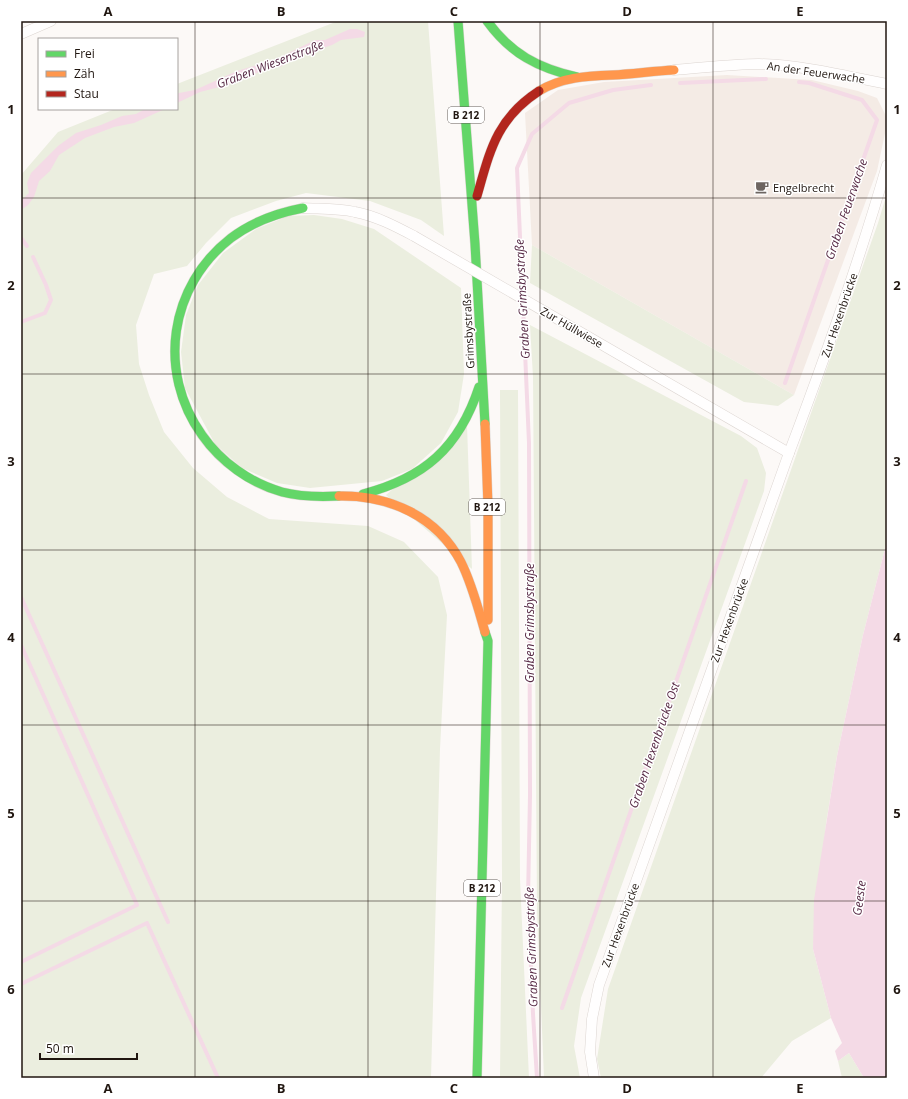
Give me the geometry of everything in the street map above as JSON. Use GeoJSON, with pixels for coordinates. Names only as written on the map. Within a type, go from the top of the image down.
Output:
{"type":"FeatureCollection","features":[{"type":"Feature","properties":{"kind":"highway","name":"Grimsbystraße"},"geometry":{"type":"LineString","coordinates":[[458,21],[474,209],[487,469],[488,641]]}},
{"type":"Feature","properties":{"kind":"highway"},"geometry":{"type":"LineString","coordinates":[[487,21],[501,38],[528,60],[561,74],[578,77]]}},
{"type":"Feature","properties":{"kind":"highway"},"geometry":{"type":"LineString","coordinates":[[474,209],[489,151],[496,135],[517,108],[530,97],[561,81],[578,77],[674,70]]}},
{"type":"Feature","properties":{"kind":"highway"},"geometry":{"type":"LineString","coordinates":[[302,208],[288,210],[244,228],[230,238],[205,262],[188,292],[181,308],[177,324],[175,341],[176,376],[186,409],[200,434],[214,452],[240,474],[271,489],[305,496],[353,496],[381,500],[394,503],[413,512],[430,523],[458,554],[467,573],[488,641]]}},
{"type":"Feature","properties":{"kind":"highway"},"geometry":{"type":"LineString","coordinates":[[353,496],[374,492],[394,485],[413,476],[431,463],[459,432],[470,413],[478,393],[482,372]]}},
{"type":"Feature","properties":{"kind":"highway","name":"B 212"},"geometry":{"type":"LineString","coordinates":[[477,1078],[488,641]]}},
{"type":"Feature","properties":{"kind":"street"},"geometry":{"type":"LineString","coordinates":[[21,34],[51,21]]}},
{"type":"Feature","properties":{"kind":"street","name":"An der Feuerwache"},"geometry":{"type":"LineString","coordinates":[[674,70],[737,65],[779,66],[820,71],[887,84]]}},
{"type":"Feature","properties":{"kind":"street","name":"Zur Hexenbrücke"},"geometry":{"type":"LineString","coordinates":[[594,1078],[590,1052],[592,1025],[599,985],[811,394],[871,220],[887,165]]}},
{"type":"Feature","properties":{"kind":"street","name":"Zur Hüllwiese"},"geometry":{"type":"LineString","coordinates":[[302,208],[334,209],[355,212],[376,218],[414,236],[789,452]]}},
{"type":"Feature","properties":{"kind":"shaded area"},"geometry":{"type":"Polygon","coordinates":[[[338,21],[428,21],[444,236],[421,220],[370,201],[306,193],[276,201],[231,218],[206,243],[187,266],[154,274],[136,325],[139,364],[149,395],[164,432],[193,468],[227,497],[269,519],[368,526],[404,542],[438,577],[447,615],[440,749],[431,1078],[21,1078],[21,175],[58,132],[113,110],[178,110],[178,84],[338,21]]]}},
{"type":"Feature","properties":{"kind":"shaded area"},"geometry":{"type":"Polygon","coordinates":[[[727,75],[812,80],[858,91],[877,98],[887,118],[877,171],[794,395],[532,245],[525,113],[558,90],[604,82],[727,75]]]}},
{"type":"Feature","properties":{"kind":"shaded area"},"geometry":{"type":"Polygon","coordinates":[[[887,193],[887,541],[863,635],[837,756],[826,824],[813,949],[831,1018],[792,1041],[761,1078],[601,1078],[597,1059],[608,989],[878,223],[887,193]]]}},
{"type":"Feature","properties":{"kind":"shaded area"},"geometry":{"type":"Polygon","coordinates":[[[314,215],[342,219],[374,229],[461,288],[464,374],[458,412],[441,443],[412,469],[382,481],[310,488],[277,483],[242,468],[215,444],[185,388],[181,352],[186,315],[198,285],[223,253],[256,229],[288,216],[314,215]]]}},
{"type":"Feature","properties":{"kind":"shaded area"},"geometry":{"type":"Polygon","coordinates":[[[532,245],[794,395],[778,406],[744,402],[530,283],[532,245]]]}},
{"type":"Feature","properties":{"kind":"shaded area"},"geometry":{"type":"Polygon","coordinates":[[[530,325],[741,436],[757,448],[766,473],[764,491],[581,998],[574,1046],[580,1078],[544,1078],[537,909],[533,377],[530,325]]]}},
{"type":"Feature","properties":{"kind":"shaded area"},"geometry":{"type":"Polygon","coordinates":[[[500,390],[518,390],[520,879],[529,1078],[500,1078],[502,878],[500,390]]]}},
{"type":"Feature","properties":{"kind":"shaded area"},"geometry":{"type":"Polygon","coordinates":[[[467,425],[472,569],[386,495],[467,425]]]}},
{"type":"Feature","properties":{"kind":"shaded area"},"geometry":{"type":"Polygon","coordinates":[[[849,1053],[864,1078],[842,1078],[838,1061],[849,1053]]]}},
{"type":"Feature","properties":{"kind":"water","name":"Graben Wiesenstraße"},"geometry":{"type":"Polygon","coordinates":[[[350,29],[357,29],[365,32],[364,37],[341,40],[332,45],[302,55],[280,67],[270,67],[235,83],[200,92],[178,103],[179,93],[195,90],[237,71],[274,60],[315,40],[325,40],[350,29]]]}},
{"type":"Feature","properties":{"kind":"water"},"geometry":{"type":"Polygon","coordinates":[[[143,110],[163,110],[134,123],[114,127],[85,138],[59,155],[50,171],[39,181],[34,197],[28,205],[21,210],[21,201],[29,193],[27,183],[31,173],[58,146],[76,133],[122,116],[136,114],[143,110]]]}},
{"type":"Feature","properties":{"kind":"water","name":"Geeste"},"geometry":{"type":"Polygon","coordinates":[[[887,541],[887,1078],[864,1078],[849,1053],[838,1061],[835,1051],[842,1043],[831,1018],[813,949],[814,900],[837,756],[863,635],[887,541]]]}},
{"type":"Feature","properties":{"kind":"waterway","name":"Graben Feuerwache"},"geometry":{"type":"LineString","coordinates":[[680,83],[766,79]]}},
{"type":"Feature","properties":{"kind":"waterway","name":"Graben Feuerwache"},"geometry":{"type":"LineString","coordinates":[[785,383],[877,120],[862,100],[809,83],[799,82]]}},
{"type":"Feature","properties":{"kind":"waterway","name":"Graben Grimsbystraße"},"geometry":{"type":"LineString","coordinates":[[537,1078],[528,899],[530,795],[529,443],[517,168],[532,134],[569,103],[613,90],[651,85]]}},
{"type":"Feature","properties":{"kind":"waterway"},"geometry":{"type":"LineString","coordinates":[[21,238],[27,246]]}},
{"type":"Feature","properties":{"kind":"waterway"},"geometry":{"type":"LineString","coordinates":[[21,322],[45,313],[51,300],[33,257]]}},
{"type":"Feature","properties":{"kind":"waterway","name":"Graben Hexenbrücke Ost"},"geometry":{"type":"LineString","coordinates":[[562,1008],[746,481]]}},
{"type":"Feature","properties":{"kind":"waterway"},"geometry":{"type":"LineString","coordinates":[[21,597],[168,922]]}},
{"type":"Feature","properties":{"kind":"waterway"},"geometry":{"type":"LineString","coordinates":[[21,645],[137,905],[21,962]]}},
{"type":"Feature","properties":{"kind":"waterway"},"geometry":{"type":"LineString","coordinates":[[21,984],[147,923],[218,1078]]}},
{"type":"Feature","properties":{"kind":"traffic: fast"},"geometry":{"type":"LineString","coordinates":[[458,21],[475,244],[485,424]]}},
{"type":"Feature","properties":{"kind":"traffic: fast"},"geometry":{"type":"LineString","coordinates":[[487,21],[496,33],[526,58],[550,69],[577,77]]}},
{"type":"Feature","properties":{"kind":"traffic: fast"},"geometry":{"type":"LineString","coordinates":[[303,208],[274,215],[247,227],[231,238],[210,258],[194,280],[183,305],[176,331],[175,358],[179,384],[188,410],[202,435],[227,463],[259,483],[282,492],[310,496],[339,496]]}},
{"type":"Feature","properties":{"kind":"traffic: fast"},"geometry":{"type":"LineString","coordinates":[[363,494],[404,479],[421,469],[436,457],[450,443],[461,427],[471,408],[479,387]]}},
{"type":"Feature","properties":{"kind":"traffic: fast"},"geometry":{"type":"LineString","coordinates":[[477,1078],[488,641],[485,632]]}},
{"type":"Feature","properties":{"kind":"traffic: slow"},"geometry":{"type":"LineString","coordinates":[[539,91],[548,86],[575,78],[674,70]]}},
{"type":"Feature","properties":{"kind":"traffic: slow"},"geometry":{"type":"LineString","coordinates":[[485,424],[488,506],[488,620]]}},
{"type":"Feature","properties":{"kind":"traffic: slow"},"geometry":{"type":"LineString","coordinates":[[339,496],[376,499],[393,504],[410,511],[439,532],[451,546],[465,570],[485,632]]}},
{"type":"Feature","properties":{"kind":"traffic: jam"},"geometry":{"type":"LineString","coordinates":[[477,196],[491,150],[504,125],[513,113],[539,91]]}},
{"type":"Feature","properties":{"kind":"place","name":"Engelbrecht"},"geometry":{"type":"Point","coordinates":[762,187]}}]}
